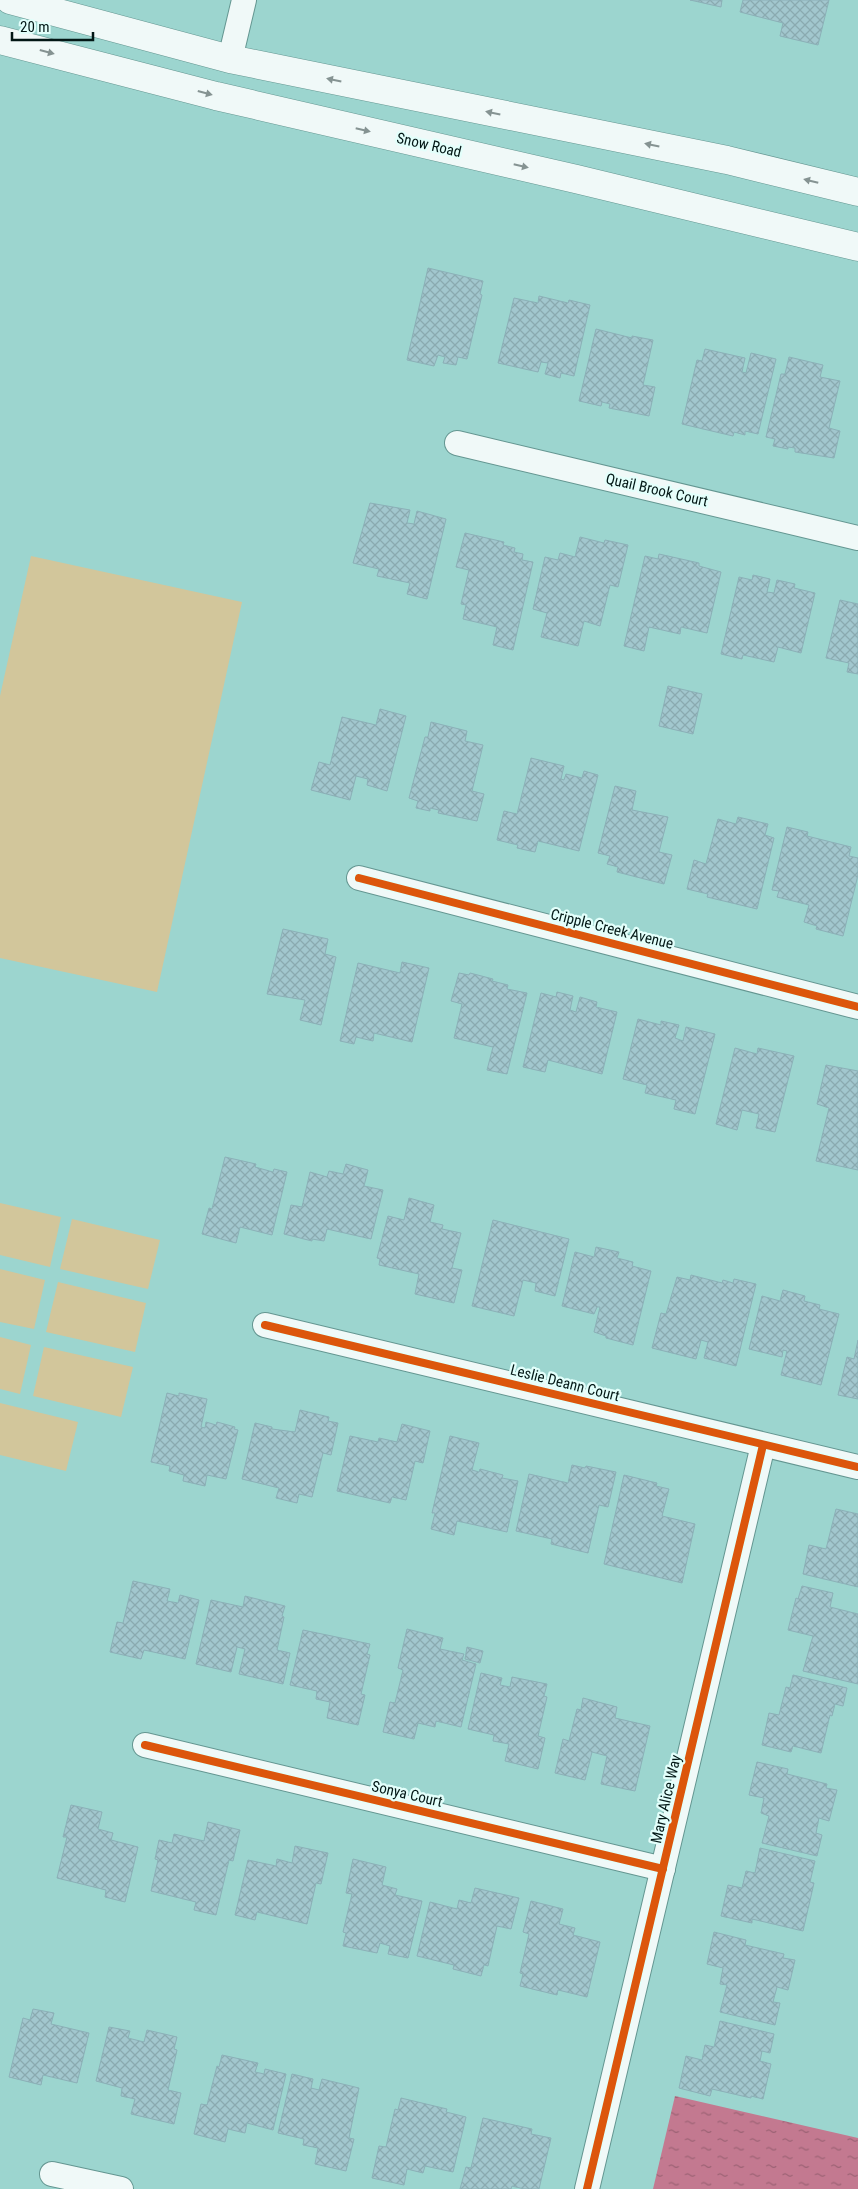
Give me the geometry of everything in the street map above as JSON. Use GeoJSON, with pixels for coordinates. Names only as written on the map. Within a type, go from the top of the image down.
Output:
{"type":"FeatureCollection","features":[{"type":"Feature","properties":{"kind":"main road"},"geometry":{"type":"LineString","coordinates":[[10,0],[230,59],[727,160],[858,192]]}},
{"type":"Feature","properties":{"kind":"main road","name":"Snow Road"},"geometry":{"type":"LineString","coordinates":[[0,40],[216,96],[576,179],[858,247]]}},
{"type":"Feature","properties":{"kind":"street"},"geometry":{"type":"LineString","coordinates":[[230,59],[244,0]]}},
{"type":"Feature","properties":{"kind":"street","name":"Quail Brook Court"},"geometry":{"type":"LineString","coordinates":[[457,443],[858,538]]}},
{"type":"Feature","properties":{"kind":"street","name":"Cripple Creek Avenue"},"geometry":{"type":"LineString","coordinates":[[359,878],[858,1007]]}},
{"type":"Feature","properties":{"kind":"street","name":"Leslie Deann Court"},"geometry":{"type":"LineString","coordinates":[[265,1325],[858,1467]]}},
{"type":"Feature","properties":{"kind":"street","name":"Mary Alice Way"},"geometry":{"type":"LineString","coordinates":[[587,2189],[763,1445]]}},
{"type":"Feature","properties":{"kind":"street","name":"Sonya Court"},"geometry":{"type":"LineString","coordinates":[[145,1745],[664,1869]]}},
{"type":"Feature","properties":{"kind":"street"},"geometry":{"type":"LineString","coordinates":[[52,2174],[121,2189]]}},
{"type":"Feature","properties":{"kind":"shaded area"},"geometry":{"type":"Polygon","coordinates":[[[31,556],[242,602],[157,992],[0,958],[0,696],[31,556]]]}},
{"type":"Feature","properties":{"kind":"shaded area"},"geometry":{"type":"Polygon","coordinates":[[[0,1203],[61,1217],[50,1267],[0,1255],[0,1203]]]}},
{"type":"Feature","properties":{"kind":"shaded area"},"geometry":{"type":"Polygon","coordinates":[[[72,1219],[160,1240],[148,1289],[60,1269],[72,1219]]]}},
{"type":"Feature","properties":{"kind":"shaded area"},"geometry":{"type":"Polygon","coordinates":[[[0,1269],[45,1280],[34,1329],[0,1322],[0,1269]]]}},
{"type":"Feature","properties":{"kind":"shaded area"},"geometry":{"type":"Polygon","coordinates":[[[58,1282],[146,1303],[135,1352],[46,1332],[58,1282]]]}},
{"type":"Feature","properties":{"kind":"shaded area"},"geometry":{"type":"Polygon","coordinates":[[[0,1337],[31,1345],[20,1394],[0,1389],[0,1337]]]}},
{"type":"Feature","properties":{"kind":"shaded area"},"geometry":{"type":"Polygon","coordinates":[[[44,1347],[133,1367],[121,1417],[33,1396],[44,1347]]]}},
{"type":"Feature","properties":{"kind":"shaded area"},"geometry":{"type":"Polygon","coordinates":[[[0,1403],[78,1422],[66,1471],[0,1455],[0,1403]]]}},
{"type":"Feature","properties":{"kind":"water"},"geometry":{"type":"Polygon","coordinates":[[[675,2096],[858,2138],[858,2189],[653,2189],[675,2096]]]}},
{"type":"Feature","properties":{"kind":"building"},"geometry":{"type":"Polygon","coordinates":[[[690,0],[722,0],[721,7],[690,0]]]}},
{"type":"Feature","properties":{"kind":"building"},"geometry":{"type":"Polygon","coordinates":[[[743,0],[829,0],[818,45],[780,36],[783,23],[740,12],[743,0]]]}},
{"type":"Feature","properties":{"kind":"building"},"geometry":{"type":"Polygon","coordinates":[[[428,268],[483,281],[480,294],[482,295],[467,359],[458,357],[456,365],[443,363],[445,357],[438,355],[434,366],[407,360],[428,268]]]}},
{"type":"Feature","properties":{"kind":"building"},"geometry":{"type":"Polygon","coordinates":[[[539,296],[568,303],[569,300],[590,305],[574,376],[561,373],[560,378],[545,374],[548,363],[541,362],[538,372],[498,363],[514,298],[538,303],[539,296]]]}},
{"type":"Feature","properties":{"kind":"building"},"geometry":{"type":"Polygon","coordinates":[[[596,329],[632,338],[632,336],[653,340],[643,385],[655,387],[649,416],[609,408],[610,404],[602,402],[601,406],[579,401],[596,329]]]}},
{"type":"Feature","properties":{"kind":"building"},"geometry":{"type":"Polygon","coordinates":[[[705,349],[745,358],[742,372],[746,373],[751,353],[776,359],[758,434],[745,431],[745,435],[734,432],[733,436],[682,424],[697,360],[702,361],[705,349]]]}},
{"type":"Feature","properties":{"kind":"building"},"geometry":{"type":"Polygon","coordinates":[[[789,357],[823,365],[820,377],[840,381],[829,428],[840,431],[834,458],[795,452],[795,448],[788,447],[788,449],[773,446],[775,439],[766,437],[781,374],[785,374],[789,357]]]}},
{"type":"Feature","properties":{"kind":"building"},"geometry":{"type":"Polygon","coordinates":[[[370,503],[410,510],[407,523],[414,524],[417,511],[446,519],[427,599],[407,594],[410,583],[377,576],[379,569],[353,563],[370,503]]]}},
{"type":"Feature","properties":{"kind":"building"},"geometry":{"type":"Polygon","coordinates":[[[465,533],[504,542],[503,545],[515,548],[514,552],[523,554],[522,560],[533,562],[513,650],[493,645],[497,627],[463,619],[466,605],[461,604],[469,570],[456,567],[465,533]]]}},
{"type":"Feature","properties":{"kind":"building"},"geometry":{"type":"Polygon","coordinates":[[[580,537],[604,543],[605,540],[628,545],[618,587],[610,585],[600,626],[584,621],[578,646],[541,637],[547,613],[533,609],[545,557],[558,560],[560,553],[575,557],[580,537]]]}},
{"type":"Feature","properties":{"kind":"building"},"geometry":{"type":"Polygon","coordinates":[[[659,554],[699,563],[699,566],[721,572],[707,633],[681,627],[680,634],[649,627],[644,651],[624,646],[645,556],[658,559],[659,554]]]}},
{"type":"Feature","properties":{"kind":"building"},"geometry":{"type":"Polygon","coordinates":[[[753,575],[770,579],[767,592],[774,593],[777,580],[795,584],[794,588],[815,593],[801,653],[778,647],[774,662],[743,655],[742,659],[721,654],[739,577],[752,580],[753,575]]]}},
{"type":"Feature","properties":{"kind":"building"},"geometry":{"type":"Polygon","coordinates":[[[840,600],[858,604],[858,674],[847,672],[849,663],[826,658],[840,600]]]}},
{"type":"Feature","properties":{"kind":"building"},"geometry":{"type":"Polygon","coordinates":[[[668,686],[702,694],[693,734],[659,726],[668,686]]]}},
{"type":"Feature","properties":{"kind":"building"},"geometry":{"type":"Polygon","coordinates":[[[380,709],[406,716],[387,791],[367,785],[368,779],[356,776],[350,800],[311,790],[319,762],[330,765],[342,717],[376,725],[380,709]]]}},
{"type":"Feature","properties":{"kind":"building"},"geometry":{"type":"Polygon","coordinates":[[[431,722],[467,731],[465,741],[483,745],[472,791],[484,794],[477,821],[438,813],[439,810],[430,808],[430,811],[416,808],[418,801],[409,798],[425,737],[428,737],[431,722]]]}},
{"type":"Feature","properties":{"kind":"building"},"geometry":{"type":"Polygon","coordinates":[[[531,758],[564,766],[561,779],[564,780],[566,774],[582,778],[584,771],[598,775],[579,851],[538,841],[535,852],[517,848],[518,845],[497,840],[504,811],[517,814],[531,758]]]}},
{"type":"Feature","properties":{"kind":"building"},"geometry":{"type":"Polygon","coordinates":[[[615,786],[636,791],[632,810],[668,817],[659,852],[672,855],[664,884],[617,872],[618,867],[607,864],[610,856],[598,853],[615,786]]]}},
{"type":"Feature","properties":{"kind":"building"},"geometry":{"type":"Polygon","coordinates":[[[738,817],[768,824],[765,835],[774,838],[757,909],[707,897],[708,894],[687,889],[694,860],[706,864],[718,819],[736,824],[738,817]]]}},
{"type":"Feature","properties":{"kind":"building"},"geometry":{"type":"Polygon","coordinates":[[[787,827],[808,832],[807,836],[851,847],[849,856],[858,858],[858,875],[843,936],[816,929],[817,926],[804,922],[809,905],[777,897],[779,891],[772,890],[787,827]]]}},
{"type":"Feature","properties":{"kind":"building"},"geometry":{"type":"Polygon","coordinates":[[[283,929],[328,939],[325,954],[336,957],[321,1025],[300,1020],[305,1000],[267,994],[283,929]]]}},
{"type":"Feature","properties":{"kind":"building"},"geometry":{"type":"Polygon","coordinates":[[[402,962],[429,968],[412,1042],[374,1033],[373,1041],[356,1037],[354,1044],[340,1041],[358,963],[400,973],[402,962]]]}},
{"type":"Feature","properties":{"kind":"building"},"geometry":{"type":"Polygon","coordinates":[[[459,973],[469,975],[470,973],[493,979],[492,981],[508,985],[507,989],[527,993],[507,1074],[487,1070],[493,1047],[454,1038],[462,1004],[451,1001],[459,973]]]}},
{"type":"Feature","properties":{"kind":"building"},"geometry":{"type":"Polygon","coordinates":[[[557,992],[573,996],[570,1010],[576,1012],[580,997],[597,1002],[596,1007],[617,1012],[602,1074],[548,1060],[545,1072],[523,1067],[541,993],[556,997],[557,992]]]}},
{"type":"Feature","properties":{"kind":"building"},"geometry":{"type":"Polygon","coordinates":[[[638,1019],[661,1025],[661,1021],[679,1025],[675,1038],[683,1041],[686,1027],[715,1034],[695,1114],[674,1109],[676,1100],[645,1093],[647,1085],[623,1079],[638,1019]]]}},
{"type":"Feature","properties":{"kind":"building"},"geometry":{"type":"Polygon","coordinates":[[[735,1048],[757,1054],[758,1048],[794,1056],[775,1132],[756,1128],[759,1114],[742,1110],[737,1130],[716,1124],[735,1048]]]}},
{"type":"Feature","properties":{"kind":"building"},"geometry":{"type":"Polygon","coordinates":[[[826,1065],[858,1071],[858,1170],[816,1161],[829,1108],[817,1104],[826,1065]]]}},
{"type":"Feature","properties":{"kind":"building"},"geometry":{"type":"Polygon","coordinates":[[[225,1157],[256,1164],[255,1167],[273,1172],[274,1169],[287,1172],[272,1235],[240,1227],[236,1243],[202,1234],[209,1208],[212,1209],[225,1157]]]}},
{"type":"Feature","properties":{"kind":"building"},"geometry":{"type":"Polygon","coordinates":[[[346,1164],[368,1170],[364,1186],[383,1190],[371,1239],[327,1229],[324,1241],[312,1239],[312,1241],[284,1234],[291,1205],[302,1207],[310,1172],[327,1177],[329,1171],[343,1174],[346,1164]]]}},
{"type":"Feature","properties":{"kind":"building"},"geometry":{"type":"Polygon","coordinates":[[[409,1198],[434,1205],[430,1222],[443,1225],[442,1229],[461,1233],[452,1268],[462,1270],[454,1303],[415,1294],[419,1274],[379,1265],[380,1259],[377,1258],[388,1216],[404,1220],[409,1198]]]}},
{"type":"Feature","properties":{"kind":"building"},"geometry":{"type":"Polygon","coordinates":[[[493,1220],[569,1239],[555,1296],[535,1291],[536,1283],[523,1280],[514,1316],[472,1306],[493,1220]]]}},
{"type":"Feature","properties":{"kind":"building"},"geometry":{"type":"Polygon","coordinates":[[[596,1247],[619,1252],[617,1258],[633,1262],[632,1266],[651,1271],[633,1345],[606,1338],[606,1336],[594,1332],[600,1307],[597,1307],[594,1314],[562,1306],[575,1252],[594,1257],[596,1247]]]}},
{"type":"Feature","properties":{"kind":"building"},"geometry":{"type":"Polygon","coordinates":[[[691,1275],[722,1283],[723,1280],[733,1283],[734,1279],[756,1284],[736,1366],[704,1358],[708,1342],[701,1340],[696,1359],[652,1348],[661,1313],[666,1314],[677,1277],[690,1280],[691,1275]]]}},
{"type":"Feature","properties":{"kind":"building"},"geometry":{"type":"Polygon","coordinates":[[[783,1290],[805,1296],[804,1301],[820,1305],[819,1309],[839,1314],[821,1385],[781,1375],[787,1351],[783,1350],[782,1357],[749,1349],[762,1296],[780,1301],[783,1290]]]}},
{"type":"Feature","properties":{"kind":"building"},"geometry":{"type":"Polygon","coordinates":[[[858,1340],[858,1399],[838,1395],[847,1357],[854,1359],[858,1340]]]}},
{"type":"Feature","properties":{"kind":"building"},"geometry":{"type":"Polygon","coordinates":[[[167,1393],[179,1396],[179,1393],[207,1399],[201,1427],[205,1428],[206,1422],[216,1425],[217,1422],[235,1427],[234,1429],[238,1430],[226,1479],[207,1475],[205,1486],[183,1481],[184,1475],[169,1471],[170,1466],[151,1462],[167,1393]]]}},
{"type":"Feature","properties":{"kind":"building"},"geometry":{"type":"Polygon","coordinates":[[[300,1410],[329,1417],[328,1421],[338,1423],[331,1455],[323,1453],[312,1497],[299,1494],[297,1503],[276,1498],[279,1488],[242,1479],[255,1423],[272,1427],[272,1429],[295,1432],[300,1410]]]}},
{"type":"Feature","properties":{"kind":"building"},"geometry":{"type":"Polygon","coordinates":[[[402,1424],[430,1431],[423,1463],[415,1461],[406,1500],[392,1497],[390,1503],[337,1491],[350,1436],[378,1442],[379,1438],[397,1442],[402,1424]]]}},
{"type":"Feature","properties":{"kind":"building"},"geometry":{"type":"Polygon","coordinates":[[[450,1436],[479,1443],[472,1470],[479,1472],[480,1469],[503,1475],[502,1478],[518,1481],[507,1532],[457,1521],[454,1535],[431,1529],[435,1513],[432,1513],[450,1436]]]}},
{"type":"Feature","properties":{"kind":"building"},"geometry":{"type":"Polygon","coordinates":[[[572,1465],[616,1472],[608,1507],[599,1505],[588,1553],[551,1544],[552,1539],[516,1531],[529,1474],[568,1483],[572,1465]]]}},
{"type":"Feature","properties":{"kind":"building"},"geometry":{"type":"Polygon","coordinates":[[[624,1475],[657,1483],[656,1486],[669,1489],[662,1516],[695,1524],[682,1583],[604,1564],[624,1475]]]}},
{"type":"Feature","properties":{"kind":"building"},"geometry":{"type":"Polygon","coordinates":[[[836,1509],[858,1514],[858,1587],[803,1574],[809,1545],[826,1549],[836,1509]]]}},
{"type":"Feature","properties":{"kind":"building"},"geometry":{"type":"Polygon","coordinates":[[[133,1581],[170,1589],[167,1601],[178,1603],[180,1595],[199,1600],[185,1659],[144,1650],[141,1659],[110,1652],[117,1622],[123,1623],[133,1581]]]}},
{"type":"Feature","properties":{"kind":"building"},"geometry":{"type":"Polygon","coordinates":[[[802,1586],[833,1593],[830,1607],[858,1614],[858,1684],[803,1671],[813,1636],[788,1630],[796,1598],[798,1599],[802,1586]]]}},
{"type":"Feature","properties":{"kind":"building"},"geometry":{"type":"Polygon","coordinates":[[[245,1596],[285,1606],[277,1650],[290,1653],[283,1684],[239,1674],[245,1649],[237,1647],[231,1672],[196,1664],[211,1600],[243,1607],[245,1596]]]}},
{"type":"Feature","properties":{"kind":"building"},"geometry":{"type":"Polygon","coordinates":[[[407,1629],[443,1638],[440,1649],[464,1654],[462,1660],[476,1664],[461,1727],[436,1721],[435,1727],[418,1723],[414,1739],[383,1732],[390,1702],[395,1703],[403,1670],[398,1668],[407,1629]]]}},
{"type":"Feature","properties":{"kind":"building"},"geometry":{"type":"Polygon","coordinates":[[[303,1630],[370,1644],[367,1654],[370,1655],[361,1694],[365,1695],[358,1725],[327,1718],[330,1702],[316,1699],[317,1691],[290,1685],[303,1630]]]}},
{"type":"Feature","properties":{"kind":"building"},"geometry":{"type":"Polygon","coordinates":[[[467,1647],[483,1651],[480,1663],[465,1659],[467,1647]]]}},
{"type":"Feature","properties":{"kind":"building"},"geometry":{"type":"Polygon","coordinates":[[[481,1673],[502,1678],[500,1685],[510,1687],[512,1677],[547,1684],[544,1696],[547,1697],[538,1736],[545,1738],[538,1769],[505,1761],[509,1744],[493,1741],[494,1735],[468,1729],[481,1673]]]}},
{"type":"Feature","properties":{"kind":"building"},"geometry":{"type":"Polygon","coordinates":[[[793,1675],[847,1688],[843,1706],[835,1704],[832,1716],[830,1715],[821,1753],[793,1746],[791,1752],[762,1745],[769,1713],[779,1715],[786,1687],[790,1688],[793,1675]]]}},
{"type":"Feature","properties":{"kind":"building"},"geometry":{"type":"Polygon","coordinates":[[[583,1698],[617,1707],[615,1718],[650,1726],[635,1791],[601,1784],[607,1756],[592,1752],[585,1780],[555,1773],[563,1739],[569,1741],[577,1709],[581,1710],[583,1698]]]}},
{"type":"Feature","properties":{"kind":"building"},"geometry":{"type":"Polygon","coordinates":[[[757,1762],[788,1769],[787,1774],[827,1784],[826,1788],[837,1790],[829,1821],[819,1818],[816,1833],[822,1835],[817,1856],[762,1843],[769,1816],[761,1813],[764,1798],[749,1795],[757,1762]]]}},
{"type":"Feature","properties":{"kind":"building"},"geometry":{"type":"Polygon","coordinates":[[[71,1805],[102,1812],[98,1829],[113,1833],[111,1840],[138,1847],[125,1902],[105,1897],[106,1890],[57,1878],[67,1837],[63,1837],[71,1805]]]}},
{"type":"Feature","properties":{"kind":"building"},"geometry":{"type":"Polygon","coordinates":[[[208,1822],[240,1830],[233,1861],[229,1860],[216,1915],[194,1910],[196,1902],[151,1891],[158,1860],[155,1859],[159,1840],[172,1843],[174,1834],[204,1841],[208,1822]]]}},
{"type":"Feature","properties":{"kind":"building"},"geometry":{"type":"Polygon","coordinates":[[[295,1846],[328,1853],[321,1884],[316,1883],[307,1924],[257,1912],[255,1920],[235,1915],[248,1860],[276,1866],[277,1859],[292,1863],[295,1846]]]}},
{"type":"Feature","properties":{"kind":"building"},"geometry":{"type":"Polygon","coordinates":[[[760,1848],[815,1861],[810,1882],[814,1883],[803,1931],[752,1919],[752,1923],[721,1916],[728,1885],[742,1888],[746,1871],[755,1873],[760,1848]]]}},
{"type":"Feature","properties":{"kind":"building"},"geometry":{"type":"Polygon","coordinates":[[[353,1859],[386,1867],[382,1885],[397,1889],[395,1895],[422,1901],[408,1958],[388,1954],[390,1946],[380,1943],[377,1953],[343,1946],[346,1933],[343,1932],[352,1894],[346,1893],[353,1859]]]}},
{"type":"Feature","properties":{"kind":"building"},"geometry":{"type":"Polygon","coordinates":[[[475,1888],[519,1898],[511,1929],[497,1926],[488,1966],[484,1965],[481,1976],[453,1969],[454,1965],[417,1956],[430,1902],[457,1909],[459,1900],[471,1903],[475,1888]]]}},
{"type":"Feature","properties":{"kind":"building"},"geometry":{"type":"Polygon","coordinates":[[[531,1901],[563,1909],[559,1924],[575,1928],[573,1935],[600,1942],[587,1997],[558,1990],[557,1995],[520,1986],[523,1974],[520,1973],[529,1934],[523,1932],[531,1901]]]}},
{"type":"Feature","properties":{"kind":"building"},"geometry":{"type":"Polygon","coordinates":[[[714,1932],[746,1940],[745,1945],[784,1954],[783,1958],[795,1960],[788,1990],[777,1987],[773,2002],[780,2003],[775,2025],[720,2012],[727,1985],[720,1984],[723,1968],[707,1964],[714,1932]]]}},
{"type":"Feature","properties":{"kind":"building"},"geometry":{"type":"Polygon","coordinates":[[[33,2009],[54,2013],[51,2024],[89,2033],[77,2083],[43,2075],[41,2085],[9,2077],[23,2018],[30,2020],[33,2009]]]}},
{"type":"Feature","properties":{"kind":"building"},"geometry":{"type":"Polygon","coordinates":[[[720,2021],[774,2034],[770,2053],[762,2051],[760,2061],[771,2064],[763,2099],[712,2089],[710,2096],[679,2088],[686,2056],[702,2060],[705,2045],[714,2047],[720,2021]]]}},
{"type":"Feature","properties":{"kind":"building"},"geometry":{"type":"Polygon","coordinates":[[[109,2027],[130,2031],[128,2038],[144,2042],[147,2030],[177,2037],[174,2049],[177,2050],[168,2090],[181,2093],[174,2124],[131,2114],[135,2099],[121,2096],[122,2088],[96,2081],[109,2027]]]}},
{"type":"Feature","properties":{"kind":"building"},"geometry":{"type":"Polygon","coordinates":[[[222,2055],[258,2063],[255,2072],[264,2074],[265,2069],[286,2074],[273,2130],[247,2123],[245,2133],[228,2129],[225,2142],[194,2134],[201,2104],[207,2105],[217,2066],[219,2067],[222,2055]]]}},
{"type":"Feature","properties":{"kind":"building"},"geometry":{"type":"Polygon","coordinates":[[[292,2074],[313,2079],[311,2088],[319,2090],[322,2079],[359,2088],[349,2138],[354,2139],[346,2171],[315,2164],[318,2148],[303,2145],[304,2139],[278,2133],[292,2074]]]}},
{"type":"Feature","properties":{"kind":"building"},"geometry":{"type":"Polygon","coordinates":[[[401,2098],[447,2109],[446,2112],[466,2117],[453,2172],[425,2166],[423,2173],[407,2169],[404,2185],[372,2178],[379,2146],[386,2147],[395,2109],[398,2110],[401,2098]]]}},
{"type":"Feature","properties":{"kind":"building"},"geometry":{"type":"Polygon","coordinates":[[[483,2118],[532,2129],[531,2134],[551,2138],[539,2189],[524,2189],[512,2186],[511,2189],[460,2189],[466,2167],[471,2168],[483,2118]]]}},
{"type":"Feature","properties":{"kind":"cycle path"},"geometry":{"type":"LineString","coordinates":[[359,878],[858,1007]]}},
{"type":"Feature","properties":{"kind":"cycle path"},"geometry":{"type":"LineString","coordinates":[[265,1325],[858,1467]]}},
{"type":"Feature","properties":{"kind":"cycle path"},"geometry":{"type":"LineString","coordinates":[[587,2189],[763,1445]]}},
{"type":"Feature","properties":{"kind":"cycle path"},"geometry":{"type":"LineString","coordinates":[[145,1745],[663,1869]]}}]}
